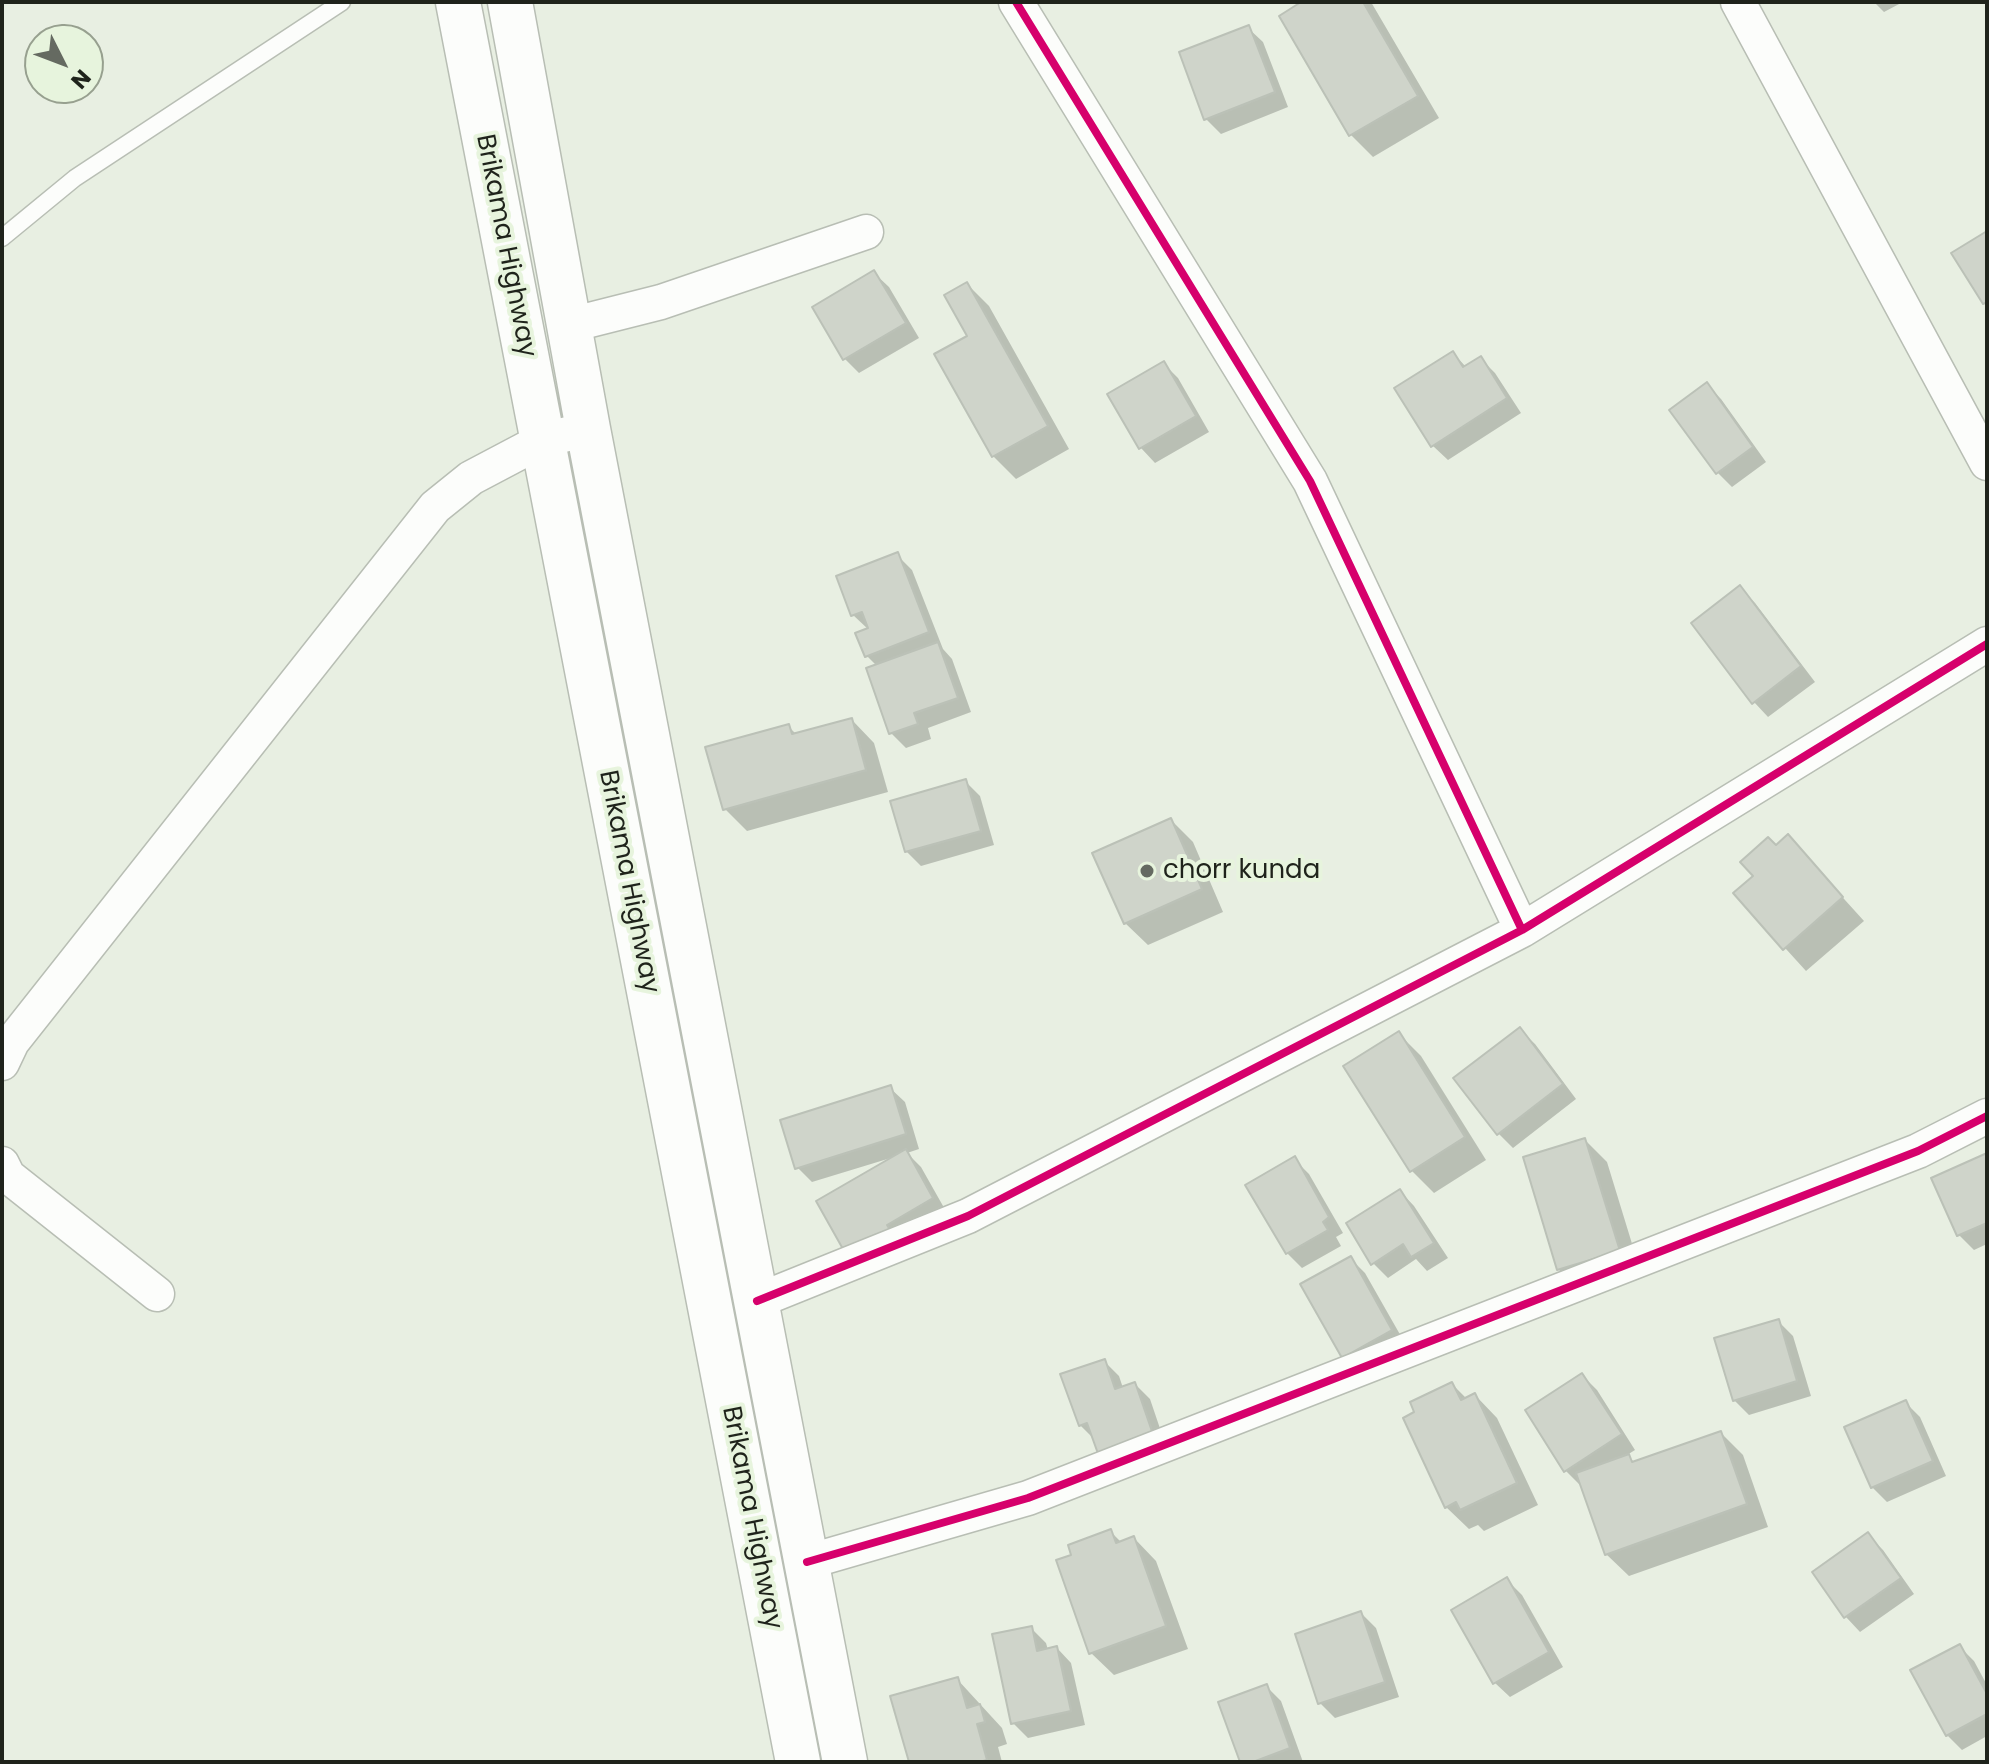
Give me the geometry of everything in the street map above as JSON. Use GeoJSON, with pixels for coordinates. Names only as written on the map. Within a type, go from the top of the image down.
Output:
{"type":"FeatureCollection","features":[{"type":"Feature","properties":{"kind":"highway","name":"Brikama Highway"},"geometry":{"type":"LineString","coordinates":[[458,2],[798,1762]]}},
{"type":"Feature","properties":{"kind":"highway","name":"Brikama Highway"},"geometry":{"type":"LineString","coordinates":[[510,2],[588,429],[845,1762]]}},
{"type":"Feature","properties":{"kind":"street"},"geometry":{"type":"LineString","coordinates":[[1016,2],[1310,481],[1522,930]]}},
{"type":"Feature","properties":{"kind":"street"},"geometry":{"type":"LineString","coordinates":[[1738,2],[1987,463]]}},
{"type":"Feature","properties":{"kind":"street"},"geometry":{"type":"LineString","coordinates":[[570,325],[661,302],[866,232]]}},
{"type":"Feature","properties":{"kind":"street"},"geometry":{"type":"LineString","coordinates":[[2,1063],[12,1042],[435,507],[471,478],[543,440],[588,429]]}},
{"type":"Feature","properties":{"kind":"street"},"geometry":{"type":"LineString","coordinates":[[757,1301],[968,1216],[1522,930],[1987,644]]}},
{"type":"Feature","properties":{"kind":"street"},"geometry":{"type":"LineString","coordinates":[[807,1562],[1028,1498],[1918,1151],[1987,1116]]}},
{"type":"Feature","properties":{"kind":"street"},"geometry":{"type":"LineString","coordinates":[[2,1164],[8,1176],[157,1294]]}},
{"type":"Feature","properties":{"kind":"lane"},"geometry":{"type":"LineString","coordinates":[[2,238],[75,178],[342,2]]}},
{"type":"Feature","properties":{"kind":"building"},"geometry":{"type":"Polygon","coordinates":[[[1301,2],[1363,2],[1418,96],[1349,136],[1279,16],[1301,2]]]}},
{"type":"Feature","properties":{"kind":"building"},"geometry":{"type":"Polygon","coordinates":[[[1249,25],[1275,92],[1204,120],[1179,52],[1249,25]]]}},
{"type":"Feature","properties":{"kind":"building"},"geometry":{"type":"Polygon","coordinates":[[[1987,231],[1987,302],[1983,304],[1951,253],[1987,231]]]}},
{"type":"Feature","properties":{"kind":"building"},"geometry":{"type":"Polygon","coordinates":[[[874,270],[906,323],[843,360],[812,307],[874,270]]]}},
{"type":"Feature","properties":{"kind":"building"},"geometry":{"type":"Polygon","coordinates":[[[967,282],[1048,426],[992,457],[934,354],[967,336],[944,295],[967,282]]]}},
{"type":"Feature","properties":{"kind":"building"},"geometry":{"type":"Polygon","coordinates":[[[1453,351],[1463,367],[1481,356],[1507,398],[1431,447],[1394,388],[1453,351]]]}},
{"type":"Feature","properties":{"kind":"building"},"geometry":{"type":"Polygon","coordinates":[[[1164,361],[1196,416],[1139,449],[1107,394],[1164,361]]]}},
{"type":"Feature","properties":{"kind":"building"},"geometry":{"type":"Polygon","coordinates":[[[1707,382],[1753,447],[1716,474],[1669,410],[1707,382]]]}},
{"type":"Feature","properties":{"kind":"building"},"geometry":{"type":"Polygon","coordinates":[[[898,552],[929,632],[865,657],[855,633],[868,628],[862,612],[851,616],[836,576],[898,552]]]}},
{"type":"Feature","properties":{"kind":"building"},"geometry":{"type":"Polygon","coordinates":[[[1740,585],[1801,666],[1752,704],[1691,623],[1740,585]]]}},
{"type":"Feature","properties":{"kind":"building"},"geometry":{"type":"Polygon","coordinates":[[[938,642],[958,698],[914,713],[918,724],[889,734],[866,668],[938,642]]]}},
{"type":"Feature","properties":{"kind":"building"},"geometry":{"type":"Polygon","coordinates":[[[852,718],[866,770],[723,810],[705,747],[789,724],[792,734],[852,718]]]}},
{"type":"Feature","properties":{"kind":"building"},"geometry":{"type":"Polygon","coordinates":[[[966,779],[981,831],[905,852],[890,801],[966,779]]]}},
{"type":"Feature","properties":{"kind":"building","name":"chorr kunda"},"geometry":{"type":"Polygon","coordinates":[[[1171,818],[1202,889],[1124,924],[1092,853],[1171,818]]]}},
{"type":"Feature","properties":{"kind":"building"},"geometry":{"type":"Polygon","coordinates":[[[1788,834],[1843,897],[1783,950],[1733,893],[1753,876],[1740,862],[1768,837],[1776,845],[1788,834]]]}},
{"type":"Feature","properties":{"kind":"building"},"geometry":{"type":"Polygon","coordinates":[[[1520,1027],[1563,1084],[1497,1135],[1453,1078],[1520,1027]]]}},
{"type":"Feature","properties":{"kind":"building"},"geometry":{"type":"Polygon","coordinates":[[[1399,1031],[1465,1137],[1410,1172],[1343,1066],[1399,1031]]]}},
{"type":"Feature","properties":{"kind":"building"},"geometry":{"type":"Polygon","coordinates":[[[891,1085],[906,1134],[795,1169],[780,1120],[891,1085]]]}},
{"type":"Feature","properties":{"kind":"building"},"geometry":{"type":"Polygon","coordinates":[[[1585,1138],[1620,1251],[1557,1270],[1523,1157],[1585,1138]]]}},
{"type":"Feature","properties":{"kind":"building"},"geometry":{"type":"Polygon","coordinates":[[[906,1149],[933,1198],[887,1225],[892,1233],[848,1258],[816,1201],[906,1149]]]}},
{"type":"Feature","properties":{"kind":"building"},"geometry":{"type":"Polygon","coordinates":[[[1987,1153],[1987,1223],[1957,1236],[1931,1178],[1987,1153]]]}},
{"type":"Feature","properties":{"kind":"building"},"geometry":{"type":"Polygon","coordinates":[[[1295,1156],[1329,1217],[1323,1222],[1328,1230],[1286,1254],[1245,1185],[1295,1156]]]}},
{"type":"Feature","properties":{"kind":"building"},"geometry":{"type":"Polygon","coordinates":[[[1400,1189],[1434,1243],[1411,1257],[1403,1244],[1371,1265],[1346,1223],[1400,1189]]]}},
{"type":"Feature","properties":{"kind":"building"},"geometry":{"type":"Polygon","coordinates":[[[1351,1256],[1392,1330],[1342,1358],[1300,1284],[1351,1256]]]}},
{"type":"Feature","properties":{"kind":"building"},"geometry":{"type":"Polygon","coordinates":[[[1779,1319],[1797,1381],[1733,1401],[1714,1338],[1779,1319]]]}},
{"type":"Feature","properties":{"kind":"building"},"geometry":{"type":"Polygon","coordinates":[[[1105,1359],[1115,1389],[1135,1382],[1156,1443],[1101,1462],[1087,1423],[1079,1426],[1060,1374],[1105,1359]]]}},
{"type":"Feature","properties":{"kind":"building"},"geometry":{"type":"Polygon","coordinates":[[[1582,1373],[1622,1434],[1564,1472],[1525,1410],[1582,1373]]]}},
{"type":"Feature","properties":{"kind":"building"},"geometry":{"type":"Polygon","coordinates":[[[1452,1382],[1461,1400],[1475,1393],[1517,1483],[1460,1510],[1456,1502],[1445,1508],[1403,1418],[1414,1412],[1410,1402],[1452,1382]]]}},
{"type":"Feature","properties":{"kind":"building"},"geometry":{"type":"Polygon","coordinates":[[[1906,1400],[1933,1461],[1871,1488],[1844,1427],[1906,1400]]]}},
{"type":"Feature","properties":{"kind":"building"},"geometry":{"type":"Polygon","coordinates":[[[1721,1431],[1747,1504],[1605,1555],[1576,1473],[1629,1454],[1632,1462],[1721,1431]]]}},
{"type":"Feature","properties":{"kind":"building"},"geometry":{"type":"Polygon","coordinates":[[[1111,1529],[1116,1543],[1134,1536],[1166,1626],[1089,1654],[1056,1560],[1071,1555],[1068,1545],[1111,1529]]]}},
{"type":"Feature","properties":{"kind":"building"},"geometry":{"type":"Polygon","coordinates":[[[1868,1532],[1901,1578],[1844,1618],[1812,1572],[1868,1532]]]}},
{"type":"Feature","properties":{"kind":"building"},"geometry":{"type":"Polygon","coordinates":[[[1507,1577],[1549,1652],[1493,1684],[1451,1610],[1507,1577]]]}},
{"type":"Feature","properties":{"kind":"building"},"geometry":{"type":"Polygon","coordinates":[[[1361,1611],[1385,1682],[1318,1704],[1295,1634],[1361,1611]]]}},
{"type":"Feature","properties":{"kind":"building"},"geometry":{"type":"Polygon","coordinates":[[[1032,1626],[1037,1651],[1057,1646],[1071,1711],[1011,1724],[992,1634],[1032,1626]]]}},
{"type":"Feature","properties":{"kind":"building"},"geometry":{"type":"Polygon","coordinates":[[[1960,1644],[1987,1694],[1987,1714],[1946,1736],[1910,1670],[1960,1644]]]}},
{"type":"Feature","properties":{"kind":"building"},"geometry":{"type":"Polygon","coordinates":[[[958,1677],[967,1708],[980,1704],[985,1722],[977,1724],[987,1760],[909,1762],[890,1696],[958,1677]]]}},
{"type":"Feature","properties":{"kind":"building"},"geometry":{"type":"Polygon","coordinates":[[[1267,1684],[1290,1748],[1253,1762],[1240,1762],[1218,1702],[1267,1684]]]}},
{"type":"Feature","properties":{"kind":"cycle path"},"geometry":{"type":"LineString","coordinates":[[1016,2],[1310,481],[1522,930]]}},
{"type":"Feature","properties":{"kind":"cycle path"},"geometry":{"type":"LineString","coordinates":[[757,1301],[968,1216],[1522,930],[1987,644]]}},
{"type":"Feature","properties":{"kind":"cycle path"},"geometry":{"type":"LineString","coordinates":[[807,1562],[1028,1498],[1918,1151],[1987,1116]]}},
{"type":"Feature","properties":{"kind":"place","name":"chorr kunda"},"geometry":{"type":"Point","coordinates":[1147,871]}}]}
